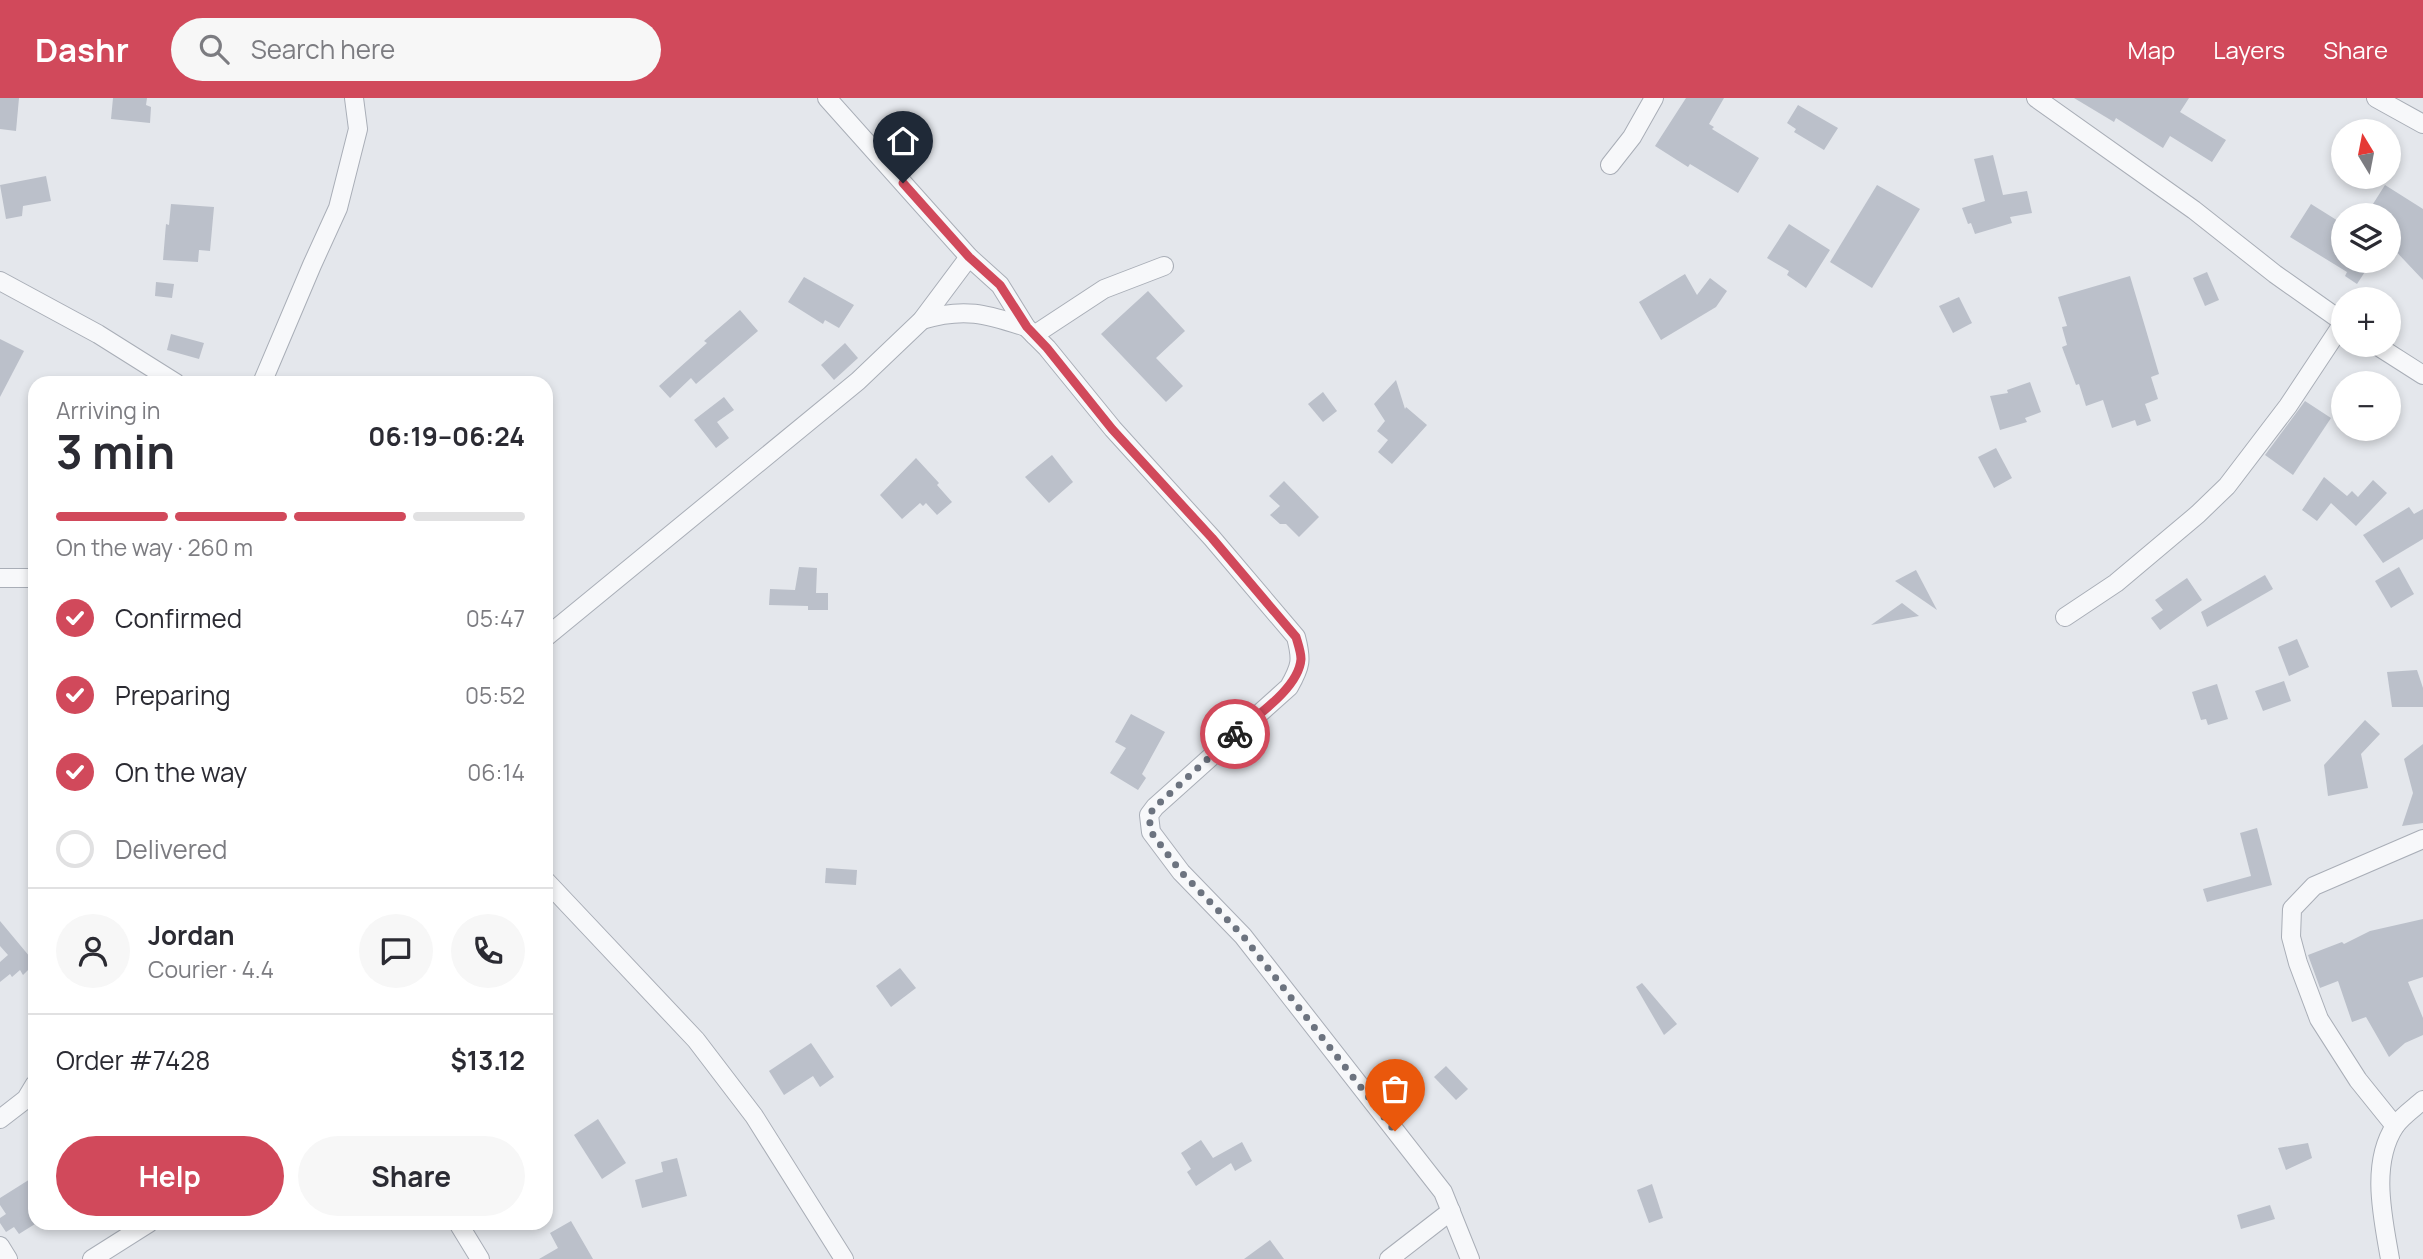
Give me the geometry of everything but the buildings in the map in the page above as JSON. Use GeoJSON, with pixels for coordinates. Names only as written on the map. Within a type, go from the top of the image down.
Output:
{"type":"FeatureCollection","features":[{"type":"Feature","properties":{"kind":"street"},"geometry":{"type":"LineString","coordinates":[[265,376],[338,208],[358,130],[354,98]]}},
{"type":"Feature","properties":{"kind":"street"},"geometry":{"type":"LineString","coordinates":[[827,98],[969,257],[1000,285],[1030,331],[1112,429],[1296,637],[1301,656],[1299,669],[1289,687],[1155,807],[1149,815],[1151,832],[1181,872],[1243,936],[1443,1192],[1470,1259]]}},
{"type":"Feature","properties":{"kind":"street"},"geometry":{"type":"LineString","coordinates":[[1609,165],[1632,137],[1654,98]]}},
{"type":"Feature","properties":{"kind":"street"},"geometry":{"type":"LineString","coordinates":[[2036,98],[2194,210],[2331,314]]}},
{"type":"Feature","properties":{"kind":"street"},"geometry":{"type":"LineString","coordinates":[[2376,98],[2423,124]]}},
{"type":"Feature","properties":{"kind":"street"},"geometry":{"type":"LineString","coordinates":[[553,631],[858,382],[922,320],[969,257]]}},
{"type":"Feature","properties":{"kind":"street"},"geometry":{"type":"LineString","coordinates":[[922,320],[947,313],[969,313],[1030,331],[1104,289],[1164,266]]}},
{"type":"Feature","properties":{"kind":"street"},"geometry":{"type":"LineString","coordinates":[[0,281],[98,334],[165,376]]}},
{"type":"Feature","properties":{"kind":"street"},"geometry":{"type":"LineString","coordinates":[[2065,617],[2116,583],[2198,514],[2227,485],[2288,406],[2331,341]]}},
{"type":"Feature","properties":{"kind":"street"},"geometry":{"type":"LineString","coordinates":[[2395,357],[2423,375]]}},
{"type":"Feature","properties":{"kind":"street"},"geometry":{"type":"LineString","coordinates":[[0,578],[28,578]]}},
{"type":"Feature","properties":{"kind":"street"},"geometry":{"type":"LineString","coordinates":[[2395,1126],[2358,1080],[2319,1019],[2291,937],[2292,909],[2314,886],[2423,839]]}},
{"type":"Feature","properties":{"kind":"street"},"geometry":{"type":"LineString","coordinates":[[553,888],[696,1040],[754,1116],[844,1259]]}},
{"type":"Feature","properties":{"kind":"street"},"geometry":{"type":"LineString","coordinates":[[0,1119],[28,1095]]}},
{"type":"Feature","properties":{"kind":"street"},"geometry":{"type":"LineString","coordinates":[[2390,1259],[2382,1207],[2382,1158],[2395,1126],[2423,1100]]}},
{"type":"Feature","properties":{"kind":"street"},"geometry":{"type":"LineString","coordinates":[[1389,1259],[1451,1211]]}},
{"type":"Feature","properties":{"kind":"street"},"geometry":{"type":"LineString","coordinates":[[92,1259],[138,1230]]}},
{"type":"Feature","properties":{"kind":"street"},"geometry":{"type":"LineString","coordinates":[[462,1230],[480,1259]]}},
{"type":"Feature","properties":{"kind":"street"},"geometry":{"type":"LineString","coordinates":[[0,1246],[8,1259]]}},
{"type":"Feature","properties":{"kind":"way so far"},"geometry":{"type":"LineString","coordinates":[[1235,734],[1155,807],[1149,815],[1151,832],[1181,872],[1243,936],[1395,1131]]}},
{"type":"Feature","properties":{"kind":"route"},"geometry":{"type":"LineString","coordinates":[[903,183],[969,257],[1000,285],[1027,327],[1112,429],[1212,538],[1296,637],[1301,656],[1299,669],[1289,687],[1235,734]]}}]}
